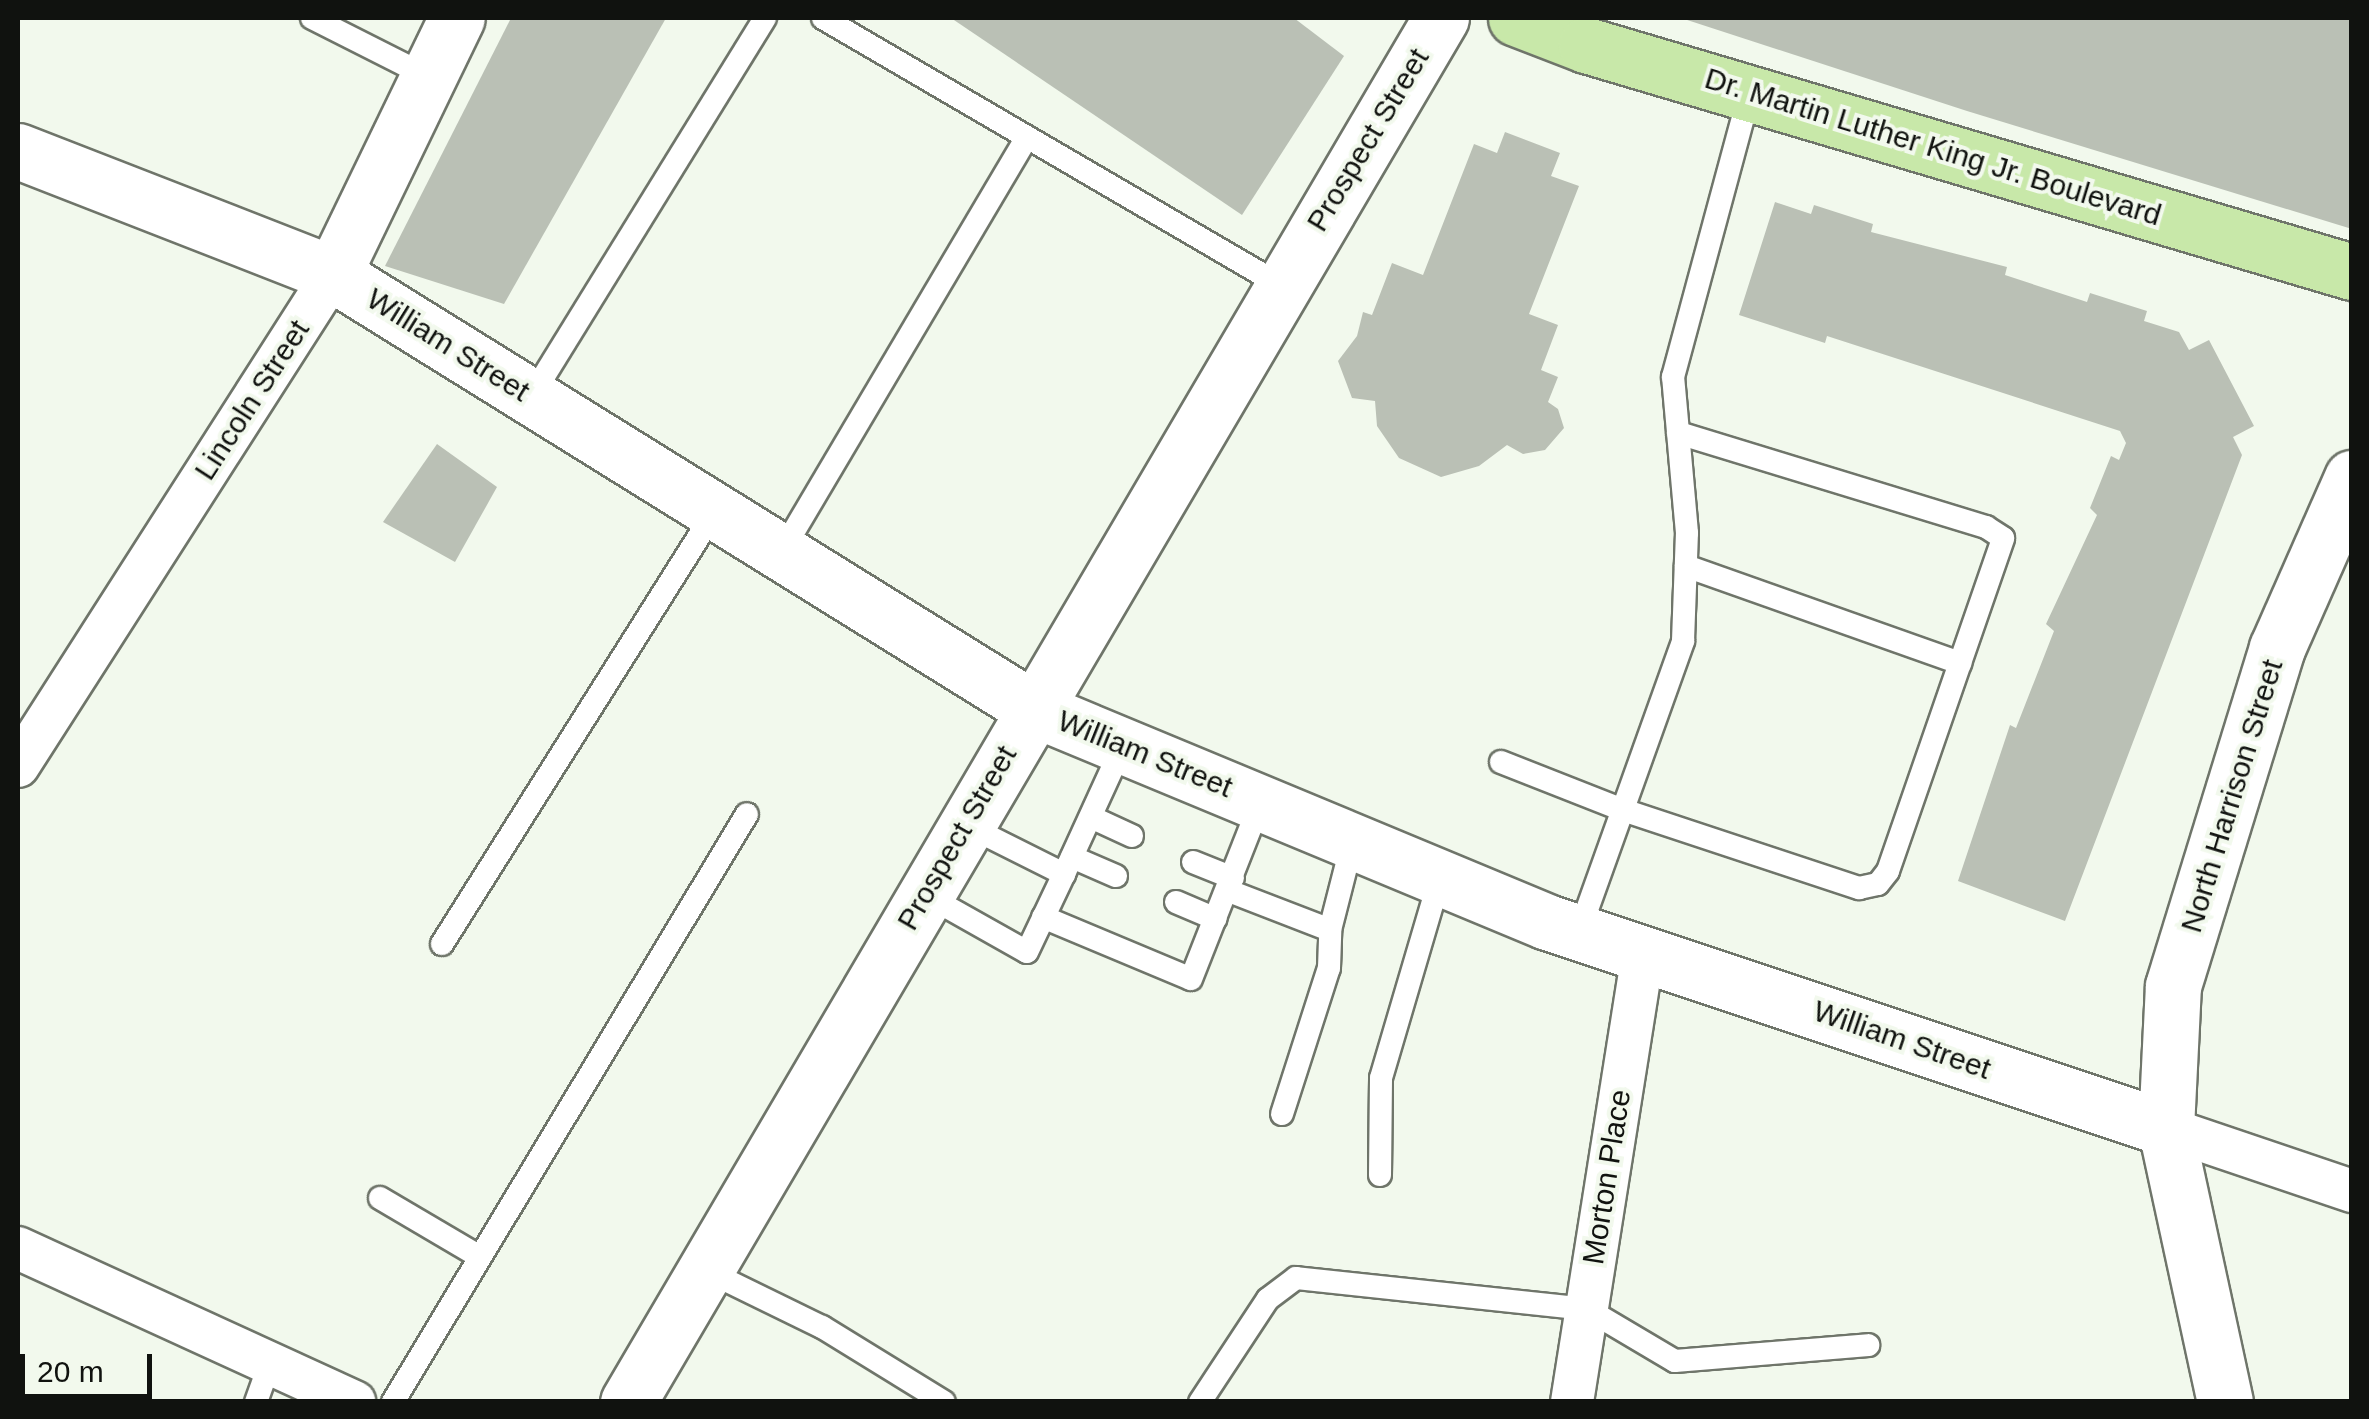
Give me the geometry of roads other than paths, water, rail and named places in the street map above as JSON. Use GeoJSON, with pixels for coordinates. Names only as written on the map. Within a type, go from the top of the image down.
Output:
{"type":"FeatureCollection","features":[{"type":"Feature","properties":{"kind":"main road","name":"Dr. Martin Luther King Jr. Boulevard"},"geometry":{"type":"LineString","coordinates":[[1516,18],[1586,45],[2352,272]]}},
{"type":"Feature","properties":{"kind":"street","name":"Lincoln Street"},"geometry":{"type":"LineString","coordinates":[[18,766],[332,274],[457,18]]}},
{"type":"Feature","properties":{"kind":"street","name":"Prospect Street"},"geometry":{"type":"LineString","coordinates":[[628,1402],[1440,18]]}},
{"type":"Feature","properties":{"kind":"street","name":"William Street"},"geometry":{"type":"LineString","coordinates":[[18,151],[332,274],[1032,708],[1579,932],[2352,1192]]}},
{"type":"Feature","properties":{"kind":"street","name":"North Harrison Street"},"geometry":{"type":"LineString","coordinates":[[2225,1402],[2166,1128],[2173,986],[2278,648],[2352,478]]}},
{"type":"Feature","properties":{"kind":"street","name":"Morton Place"},"geometry":{"type":"LineString","coordinates":[[1572,1402],[1643,953]]}},
{"type":"Feature","properties":{"kind":"street"},"geometry":{"type":"LineString","coordinates":[[18,1248],[263,1382],[354,1402]]}},
{"type":"Feature","properties":{"kind":"lane"},"geometry":{"type":"LineString","coordinates":[[312,18],[428,76]]}},
{"type":"Feature","properties":{"kind":"lane"},"geometry":{"type":"LineString","coordinates":[[532,397],[766,18]]}},
{"type":"Feature","properties":{"kind":"lane"},"geometry":{"type":"LineString","coordinates":[[823,18],[1282,286]]}},
{"type":"Feature","properties":{"kind":"lane"},"geometry":{"type":"LineString","coordinates":[[1579,932],[1684,641],[1686,566],[1673,377],[1750,92]]}},
{"type":"Feature","properties":{"kind":"lane"},"geometry":{"type":"LineString","coordinates":[[782,553],[1028,137]]}},
{"type":"Feature","properties":{"kind":"lane"},"geometry":{"type":"LineString","coordinates":[[1501,762],[1623,810],[1860,888],[1878,884],[1888,871],[1960,663],[2002,557],[2003,538],[1986,527],[1678,432]]}},
{"type":"Feature","properties":{"kind":"lane"},"geometry":{"type":"LineString","coordinates":[[442,944],[714,511]]}},
{"type":"Feature","properties":{"kind":"lane"},"geometry":{"type":"LineString","coordinates":[[1686,566],[1960,663]]}},
{"type":"Feature","properties":{"kind":"lane"},"geometry":{"type":"LineString","coordinates":[[924,894],[1027,952],[1123,745]]}},
{"type":"Feature","properties":{"kind":"lane"},"geometry":{"type":"LineString","coordinates":[[1043,917],[1191,979],[1260,801]]}},
{"type":"Feature","properties":{"kind":"lane"},"geometry":{"type":"LineString","coordinates":[[394,1402],[747,814]]}},
{"type":"Feature","properties":{"kind":"lane"},"geometry":{"type":"LineString","coordinates":[[1092,818],[1132,836]]}},
{"type":"Feature","properties":{"kind":"lane"},"geometry":{"type":"LineString","coordinates":[[966,825],[1068,865],[1116,876]]}},
{"type":"Feature","properties":{"kind":"lane"},"geometry":{"type":"LineString","coordinates":[[1282,1114],[1329,968],[1330,930],[1353,840]]}},
{"type":"Feature","properties":{"kind":"lane"},"geometry":{"type":"LineString","coordinates":[[1192,862],[1330,930]]}},
{"type":"Feature","properties":{"kind":"lane"},"geometry":{"type":"LineString","coordinates":[[1380,1174],[1381,1078],[1440,876]]}},
{"type":"Feature","properties":{"kind":"lane"},"geometry":{"type":"LineString","coordinates":[[1176,902],[1216,919]]}},
{"type":"Feature","properties":{"kind":"lane"},"geometry":{"type":"LineString","coordinates":[[380,1198],[480,1257]]}},
{"type":"Feature","properties":{"kind":"lane"},"geometry":{"type":"LineString","coordinates":[[704,1270],[822,1328],[944,1402]]}},
{"type":"Feature","properties":{"kind":"lane"},"geometry":{"type":"LineString","coordinates":[[1200,1402],[1268,1298],[1296,1278],[1587,1309],[1674,1361],[1868,1345]]}}]}
